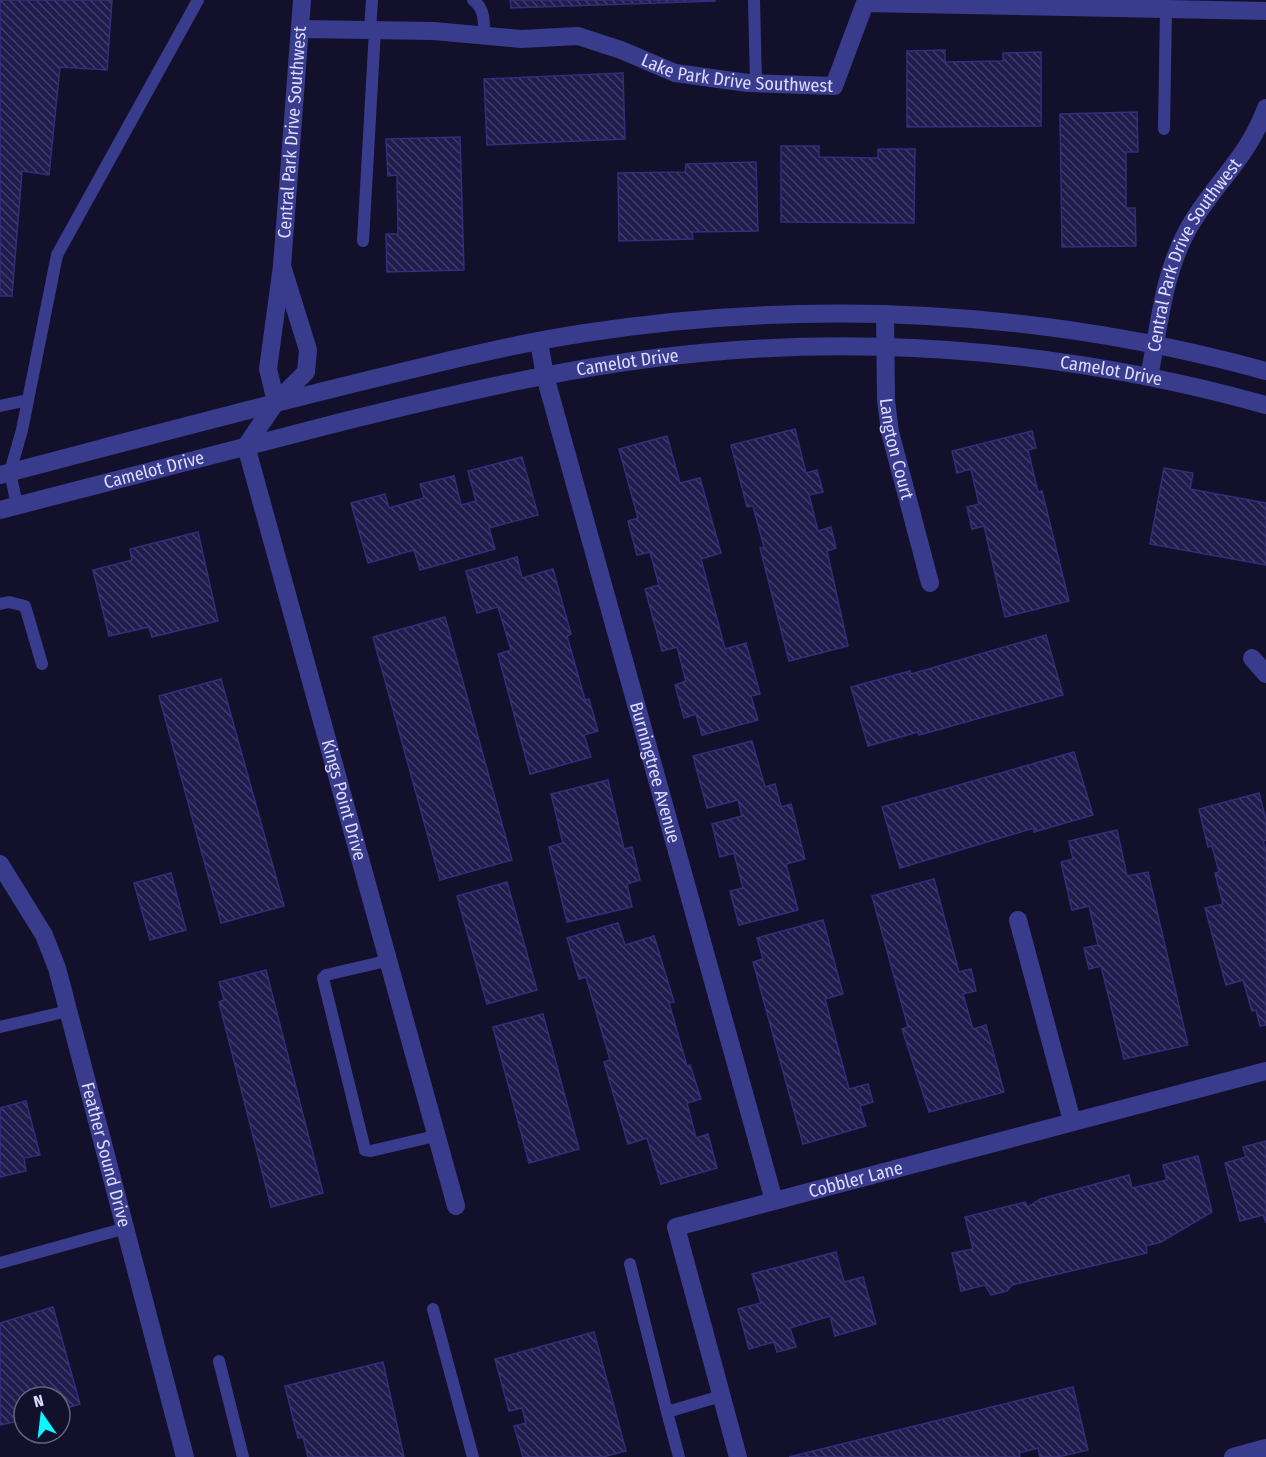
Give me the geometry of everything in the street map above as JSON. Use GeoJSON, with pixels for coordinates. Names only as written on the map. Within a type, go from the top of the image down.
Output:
{"type":"FeatureCollection","features":[{"type":"Feature","properties":{"kind":"street","name":"Central Park Drive Southwest"},"geometry":{"type":"LineString","coordinates":[[276,402],[268,369],[282,266],[302,0]]}},
{"type":"Feature","properties":{"kind":"street","name":"Lake Park Drive Southwest"},"geometry":{"type":"LineString","coordinates":[[300,29],[484,35],[521,39],[579,36],[621,50],[675,73],[756,83],[834,86],[864,1],[1266,11]]}},
{"type":"Feature","properties":{"kind":"street","name":"Central Park Drive Southwest"},"geometry":{"type":"LineString","coordinates":[[1149,377],[1169,280],[1187,231],[1244,155],[1266,108]]}},
{"type":"Feature","properties":{"kind":"street","name":"Central Park Drive Southwest"},"geometry":{"type":"LineString","coordinates":[[276,402],[306,372],[308,350],[282,266]]}},
{"type":"Feature","properties":{"kind":"street","name":"Camelot Drive"},"geometry":{"type":"LineString","coordinates":[[5,473],[276,402],[474,354],[584,333],[681,321],[782,314],[885,314],[989,320],[1156,344],[1266,371]]}},
{"type":"Feature","properties":{"kind":"street","name":"Langton Court"},"geometry":{"type":"LineString","coordinates":[[885,314],[886,400],[890,432],[930,583]]}},
{"type":"Feature","properties":{"kind":"street","name":"Burningtree Avenue"},"geometry":{"type":"LineString","coordinates":[[539,342],[545,376],[774,1201]]}},
{"type":"Feature","properties":{"kind":"street","name":"Camelot Drive"},"geometry":{"type":"LineString","coordinates":[[9,507],[464,392],[545,376],[704,352],[804,347],[887,347],[1033,358],[1149,377],[1266,405]]}},
{"type":"Feature","properties":{"kind":"street"},"geometry":{"type":"LineString","coordinates":[[246,446],[276,402]]}},
{"type":"Feature","properties":{"kind":"street","name":"Kings Point Drive"},"geometry":{"type":"LineString","coordinates":[[246,446],[386,961],[456,1206]]}},
{"type":"Feature","properties":{"kind":"street"},"geometry":{"type":"LineString","coordinates":[[1252,657],[1266,674]]}},
{"type":"Feature","properties":{"kind":"street","name":"Feather Sound Drive"},"geometry":{"type":"LineString","coordinates":[[0,864],[44,935],[57,968],[126,1228],[183,1456]]}},
{"type":"Feature","properties":{"kind":"street"},"geometry":{"type":"LineString","coordinates":[[1018,920],[1072,1121]]}},
{"type":"Feature","properties":{"kind":"street","name":"Cobbler Lane"},"geometry":{"type":"LineString","coordinates":[[738,1457],[676,1227],[1266,1071]]}},
{"type":"Feature","properties":{"kind":"street"},"geometry":{"type":"LineString","coordinates":[[1233,1457],[1266,1448]]}},
{"type":"Feature","properties":{"kind":"lane"},"geometry":{"type":"LineString","coordinates":[[9,507],[5,473],[28,400],[57,255],[198,0]]}},
{"type":"Feature","properties":{"kind":"lane"},"geometry":{"type":"LineString","coordinates":[[363,241],[373,30],[372,0]]}},
{"type":"Feature","properties":{"kind":"lane"},"geometry":{"type":"LineString","coordinates":[[473,0],[480,5],[484,17],[484,35]]}},
{"type":"Feature","properties":{"kind":"lane"},"geometry":{"type":"LineString","coordinates":[[754,0],[756,83]]}},
{"type":"Feature","properties":{"kind":"lane"},"geometry":{"type":"LineString","coordinates":[[1164,129],[1166,9]]}},
{"type":"Feature","properties":{"kind":"lane"},"geometry":{"type":"LineString","coordinates":[[0,406],[28,400]]}},
{"type":"Feature","properties":{"kind":"lane"},"geometry":{"type":"LineString","coordinates":[[0,604],[9,602],[25,606],[42,664]]}},
{"type":"Feature","properties":{"kind":"lane"},"geometry":{"type":"LineString","coordinates":[[386,961],[326,975],[323,978],[365,1150],[371,1152],[435,1136]]}},
{"type":"Feature","properties":{"kind":"lane"},"geometry":{"type":"LineString","coordinates":[[0,1028],[68,1011]]}},
{"type":"Feature","properties":{"kind":"lane"},"geometry":{"type":"LineString","coordinates":[[0,1263],[126,1228]]}},
{"type":"Feature","properties":{"kind":"lane"},"geometry":{"type":"LineString","coordinates":[[630,1264],[679,1457]]}},
{"type":"Feature","properties":{"kind":"lane"},"geometry":{"type":"LineString","coordinates":[[433,1308],[473,1457]]}},
{"type":"Feature","properties":{"kind":"lane"},"geometry":{"type":"LineString","coordinates":[[219,1361],[243,1457]]}},
{"type":"Feature","properties":{"kind":"lane"},"geometry":{"type":"LineString","coordinates":[[667,1412],[721,1396]]}},
{"type":"Feature","properties":{"kind":"building"},"geometry":{"type":"Polygon","coordinates":[[[0,0],[112,0],[107,70],[60,67],[49,175],[22,171],[12,296],[0,296],[0,0]]]}},
{"type":"Feature","properties":{"kind":"building"},"geometry":{"type":"Polygon","coordinates":[[[510,0],[715,0],[715,1],[511,8],[510,0]]]}},
{"type":"Feature","properties":{"kind":"building"},"geometry":{"type":"Polygon","coordinates":[[[945,50],[945,62],[1003,61],[1003,53],[1041,52],[1041,126],[907,127],[907,51],[945,50]]]}},
{"type":"Feature","properties":{"kind":"building"},"geometry":{"type":"Polygon","coordinates":[[[623,73],[625,139],[487,145],[484,79],[623,73]]]}},
{"type":"Feature","properties":{"kind":"building"},"geometry":{"type":"Polygon","coordinates":[[[1137,112],[1138,152],[1126,152],[1126,208],[1135,208],[1136,246],[1062,247],[1060,114],[1137,112]]]}},
{"type":"Feature","properties":{"kind":"building"},"geometry":{"type":"Polygon","coordinates":[[[460,137],[464,270],[387,272],[386,234],[398,234],[397,175],[388,176],[386,139],[460,137]]]}},
{"type":"Feature","properties":{"kind":"building"},"geometry":{"type":"Polygon","coordinates":[[[781,146],[819,146],[819,157],[878,158],[878,149],[915,149],[914,223],[781,222],[781,146]]]}},
{"type":"Feature","properties":{"kind":"building"},"geometry":{"type":"Polygon","coordinates":[[[756,162],[758,231],[692,232],[693,239],[619,241],[618,173],[685,172],[686,164],[756,162]]]}},
{"type":"Feature","properties":{"kind":"building"},"geometry":{"type":"Polygon","coordinates":[[[795,429],[806,473],[817,470],[823,492],[809,495],[818,531],[831,527],[836,548],[827,551],[848,646],[789,661],[760,548],[764,547],[753,506],[747,507],[731,445],[795,429]]]}},
{"type":"Feature","properties":{"kind":"building"},"geometry":{"type":"Polygon","coordinates":[[[1032,431],[1036,448],[1028,450],[1038,492],[1042,491],[1069,601],[1005,617],[984,526],[972,529],[967,507],[979,504],[971,469],[957,473],[952,451],[1032,431]]]}},
{"type":"Feature","properties":{"kind":"building"},"geometry":{"type":"Polygon","coordinates":[[[667,436],[680,483],[700,478],[721,553],[701,559],[725,649],[746,643],[760,694],[751,696],[758,720],[702,735],[696,714],[684,718],[675,685],[686,681],[677,647],[662,651],[645,589],[659,585],[650,552],[637,555],[628,521],[638,518],[619,449],[667,436]]]}},
{"type":"Feature","properties":{"kind":"building"},"geometry":{"type":"Polygon","coordinates":[[[522,457],[538,515],[489,528],[495,549],[420,570],[414,550],[368,563],[351,503],[385,494],[389,508],[424,498],[420,484],[454,476],[461,505],[476,501],[468,471],[522,457]]]}},
{"type":"Feature","properties":{"kind":"building"},"geometry":{"type":"Polygon","coordinates":[[[1164,468],[1193,473],[1190,489],[1266,503],[1266,565],[1150,544],[1164,468]]]}},
{"type":"Feature","properties":{"kind":"building"},"geometry":{"type":"Polygon","coordinates":[[[198,532],[218,621],[152,637],[149,627],[109,636],[93,570],[132,560],[130,549],[198,532]]]}},
{"type":"Feature","properties":{"kind":"building"},"geometry":{"type":"Polygon","coordinates":[[[517,557],[522,578],[553,569],[571,634],[567,636],[585,700],[589,699],[598,731],[584,735],[591,757],[530,774],[498,654],[511,650],[498,607],[477,613],[466,571],[517,557]]]}},
{"type":"Feature","properties":{"kind":"building"},"geometry":{"type":"Polygon","coordinates":[[[445,617],[512,860],[440,880],[373,637],[445,617]]]}},
{"type":"Feature","properties":{"kind":"building"},"geometry":{"type":"Polygon","coordinates":[[[1046,635],[1063,695],[919,735],[918,732],[868,746],[851,687],[910,671],[911,674],[1046,635]]]}},
{"type":"Feature","properties":{"kind":"building"},"geometry":{"type":"Polygon","coordinates":[[[221,679],[284,906],[221,923],[159,696],[221,679]]]}},
{"type":"Feature","properties":{"kind":"building"},"geometry":{"type":"Polygon","coordinates":[[[752,741],[765,787],[775,784],[781,807],[791,804],[805,859],[786,864],[798,910],[739,925],[730,891],[743,888],[734,853],[720,857],[712,824],[742,816],[738,800],[707,808],[693,756],[752,741]]]}},
{"type":"Feature","properties":{"kind":"building"},"geometry":{"type":"Polygon","coordinates":[[[1074,752],[1093,815],[1034,832],[1034,828],[900,868],[882,807],[1074,752]]]}},
{"type":"Feature","properties":{"kind":"building"},"geometry":{"type":"Polygon","coordinates":[[[608,780],[624,849],[632,847],[640,880],[627,884],[632,907],[567,922],[549,847],[563,843],[551,794],[608,780]]]}},
{"type":"Feature","properties":{"kind":"building"},"geometry":{"type":"Polygon","coordinates":[[[1259,793],[1266,820],[1266,840],[1263,841],[1266,851],[1266,1025],[1260,1026],[1256,1010],[1252,1011],[1243,980],[1226,985],[1205,908],[1223,904],[1215,873],[1219,872],[1212,846],[1208,847],[1199,809],[1259,793]]]}},
{"type":"Feature","properties":{"kind":"building"},"geometry":{"type":"Polygon","coordinates":[[[1117,830],[1127,876],[1148,872],[1188,1045],[1124,1059],[1101,966],[1089,969],[1084,948],[1098,945],[1089,906],[1072,910],[1061,862],[1073,859],[1069,841],[1117,830]]]}},
{"type":"Feature","properties":{"kind":"building"},"geometry":{"type":"Polygon","coordinates":[[[171,873],[186,930],[150,940],[134,883],[171,873]]]}},
{"type":"Feature","properties":{"kind":"building"},"geometry":{"type":"Polygon","coordinates":[[[934,879],[959,972],[971,969],[976,991],[963,994],[973,1029],[986,1025],[1004,1092],[929,1112],[902,1029],[908,1027],[872,896],[934,879]]]}},
{"type":"Feature","properties":{"kind":"building"},"geometry":{"type":"Polygon","coordinates":[[[507,882],[537,990],[487,1004],[457,896],[507,882]]]}},
{"type":"Feature","properties":{"kind":"building"},"geometry":{"type":"Polygon","coordinates":[[[823,920],[843,994],[825,999],[849,1089],[868,1084],[873,1102],[860,1106],[866,1126],[803,1144],[753,962],[763,959],[757,938],[823,920]]]}},
{"type":"Feature","properties":{"kind":"building"},"geometry":{"type":"Polygon","coordinates":[[[618,923],[625,945],[654,936],[674,1002],[669,1003],[687,1066],[690,1065],[701,1099],[687,1103],[696,1138],[708,1134],[717,1168],[661,1184],[647,1138],[628,1144],[604,1062],[610,1060],[586,977],[579,979],[567,938],[618,923]]]}},
{"type":"Feature","properties":{"kind":"building"},"geometry":{"type":"Polygon","coordinates":[[[266,970],[323,1193],[271,1207],[219,1002],[224,1000],[219,982],[266,970]]]}},
{"type":"Feature","properties":{"kind":"building"},"geometry":{"type":"Polygon","coordinates":[[[543,1014],[579,1149],[529,1163],[493,1027],[543,1014]]]}},
{"type":"Feature","properties":{"kind":"building"},"geometry":{"type":"Polygon","coordinates":[[[26,1101],[40,1155],[24,1158],[26,1171],[0,1177],[0,1108],[26,1101]]]}},
{"type":"Feature","properties":{"kind":"building"},"geometry":{"type":"Polygon","coordinates":[[[1266,1141],[1266,1223],[1263,1215],[1240,1221],[1225,1163],[1246,1157],[1243,1147],[1266,1141]]]}},
{"type":"Feature","properties":{"kind":"building"},"geometry":{"type":"Polygon","coordinates":[[[1198,1156],[1212,1212],[1161,1242],[1146,1246],[1147,1253],[1012,1285],[1007,1291],[991,1295],[985,1285],[961,1291],[952,1253],[973,1249],[965,1217],[1025,1202],[1028,1207],[1040,1199],[1129,1175],[1132,1188],[1167,1180],[1163,1165],[1198,1156]]]}},
{"type":"Feature","properties":{"kind":"building"},"geometry":{"type":"Polygon","coordinates":[[[836,1252],[844,1282],[863,1277],[876,1324],[835,1336],[830,1316],[790,1328],[796,1347],[777,1352],[774,1342],[749,1349],[738,1309],[761,1303],[752,1274],[836,1252]]]}},
{"type":"Feature","properties":{"kind":"building"},"geometry":{"type":"Polygon","coordinates":[[[53,1307],[80,1404],[72,1406],[72,1385],[12,1385],[12,1422],[0,1425],[0,1323],[53,1307]]]}},
{"type":"Feature","properties":{"kind":"building"},"geometry":{"type":"Polygon","coordinates":[[[594,1332],[626,1451],[603,1457],[523,1457],[514,1426],[526,1423],[522,1408],[509,1411],[495,1359],[594,1332]]]}},
{"type":"Feature","properties":{"kind":"building"},"geometry":{"type":"Polygon","coordinates":[[[383,1362],[404,1457],[308,1457],[303,1437],[298,1438],[285,1386],[383,1362]]]}},
{"type":"Feature","properties":{"kind":"building"},"geometry":{"type":"Polygon","coordinates":[[[1073,1387],[1088,1450],[1058,1457],[1040,1457],[1038,1448],[1019,1453],[1020,1457],[789,1457],[1073,1387]]]}}]}
